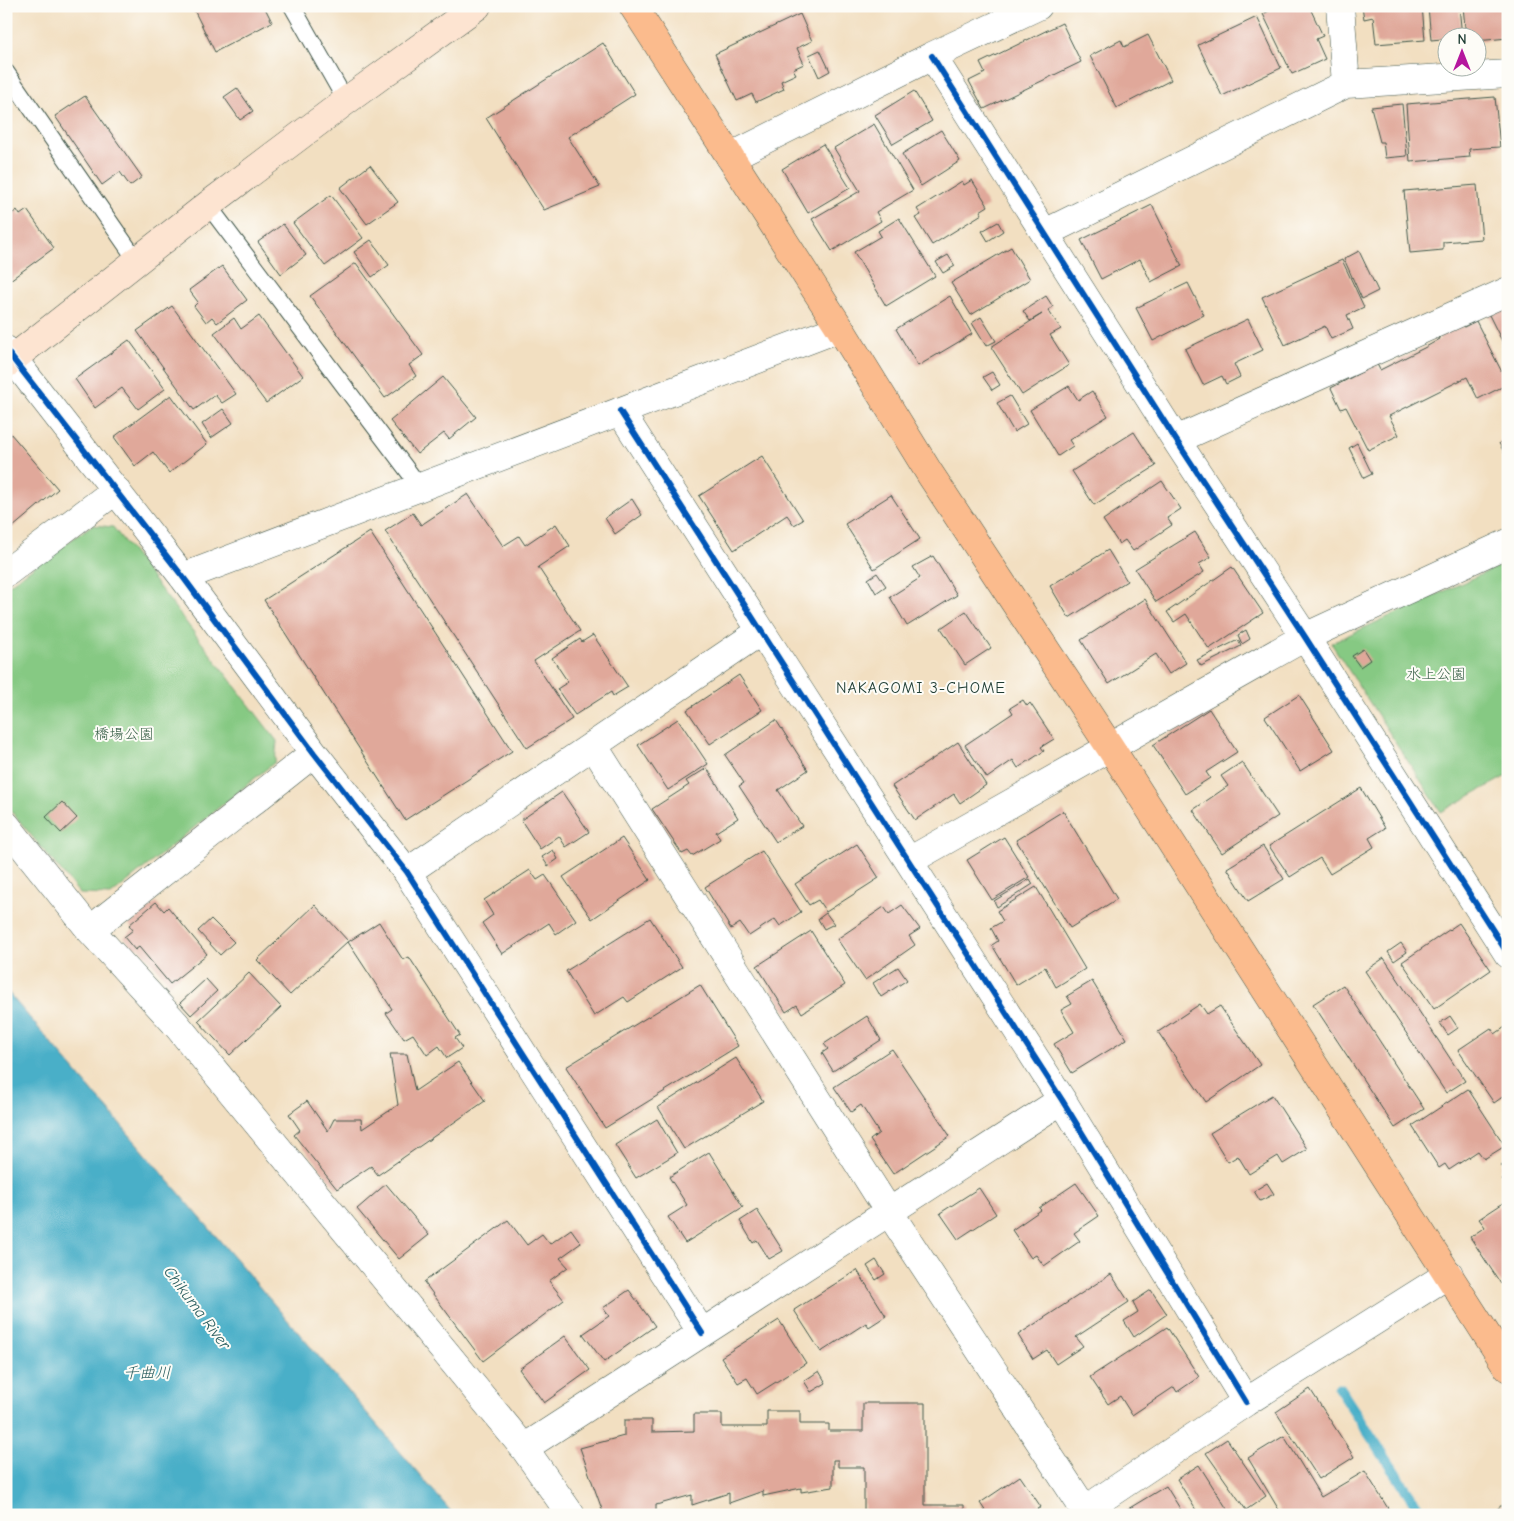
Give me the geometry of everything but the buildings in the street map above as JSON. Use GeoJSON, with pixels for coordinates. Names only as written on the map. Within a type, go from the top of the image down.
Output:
{"type":"FeatureCollection","features":[{"type":"Feature","properties":{"kind":"main road"},"geometry":{"type":"LineString","coordinates":[[9,358],[346,100],[477,6]]}},
{"type":"Feature","properties":{"kind":"main road"},"geometry":{"type":"LineString","coordinates":[[633,6],[840,328],[930,474],[1110,747],[1448,1274],[1505,1357]]}},
{"type":"Feature","properties":{"kind":"street"},"geometry":{"type":"LineString","coordinates":[[730,157],[932,56],[1038,6]]}},
{"type":"Feature","properties":{"kind":"street"},"geometry":{"type":"LineString","coordinates":[[1340,6],[1346,84]]}},
{"type":"Feature","properties":{"kind":"street"},"geometry":{"type":"LineString","coordinates":[[932,56],[1176,440],[1508,954]]}},
{"type":"Feature","properties":{"kind":"street"},"geometry":{"type":"LineString","coordinates":[[1045,233],[1346,84],[1508,74]]}},
{"type":"Feature","properties":{"kind":"street"},"geometry":{"type":"LineString","coordinates":[[1176,440],[1508,291]]}},
{"type":"Feature","properties":{"kind":"street"},"geometry":{"type":"LineString","coordinates":[[183,577],[840,328]]}},
{"type":"Feature","properties":{"kind":"street"},"geometry":{"type":"LineString","coordinates":[[9,358],[116,490],[314,753],[408,872],[702,1333]]}},
{"type":"Feature","properties":{"kind":"street"},"geometry":{"type":"LineString","coordinates":[[620,411],[1062,1100],[1246,1402]]}},
{"type":"Feature","properties":{"kind":"street"},"geometry":{"type":"LineString","coordinates":[[6,573],[116,490]]}},
{"type":"Feature","properties":{"kind":"street"},"geometry":{"type":"LineString","coordinates":[[909,861],[1305,637],[1508,543]]}},
{"type":"Feature","properties":{"kind":"street"},"geometry":{"type":"LineString","coordinates":[[408,872],[761,631]]}},
{"type":"Feature","properties":{"kind":"street"},"geometry":{"type":"LineString","coordinates":[[593,744],[889,1212],[1086,1512],[1246,1402],[1448,1274]]}},
{"type":"Feature","properties":{"kind":"street"},"geometry":{"type":"LineString","coordinates":[[90,930],[314,753]]}},
{"type":"Feature","properties":{"kind":"street"},"geometry":{"type":"LineString","coordinates":[[6,825],[90,930],[175,1023],[524,1448],[571,1515]]}},
{"type":"Feature","properties":{"kind":"street"},"geometry":{"type":"LineString","coordinates":[[524,1448],[1062,1100]]}},
{"type":"Feature","properties":{"kind":"lane"},"geometry":{"type":"LineString","coordinates":[[292,6],[346,100]]}},
{"type":"Feature","properties":{"kind":"lane"},"geometry":{"type":"LineString","coordinates":[[6,72],[137,260]]}},
{"type":"Feature","properties":{"kind":"lane"},"geometry":{"type":"LineString","coordinates":[[208,205],[420,487]]}},
{"type":"Feature","properties":{"kind":"green space","name":"橋場公園"},"geometry":{"type":"Polygon","coordinates":[[[92,525],[113,527],[277,741],[275,762],[111,895],[80,894],[6,805],[6,587],[92,525]]]}},
{"type":"Feature","properties":{"kind":"green space","name":"水上公園"},"geometry":{"type":"Polygon","coordinates":[[[1508,562],[1508,775],[1441,812],[1331,643],[1508,562]]]}},
{"type":"Feature","properties":{"kind":"water","name":"千曲川"},"geometry":{"type":"Polygon","coordinates":[[[6,990],[454,1515],[6,1515],[6,990]]]}},
{"type":"Feature","properties":{"kind":"waterway"},"geometry":{"type":"LineString","coordinates":[[1339,1388],[1423,1515]]}},
{"type":"Feature","properties":{"kind":"cycle path"},"geometry":{"type":"LineString","coordinates":[[932,56],[1176,440],[1508,954]]}},
{"type":"Feature","properties":{"kind":"cycle path"},"geometry":{"type":"LineString","coordinates":[[6,350],[183,577],[314,753],[407,872],[702,1333]]}},
{"type":"Feature","properties":{"kind":"cycle path"},"geometry":{"type":"LineString","coordinates":[[620,411],[1062,1100],[1246,1402]]}},
{"type":"Feature","properties":{"kind":"district","name":"NAKAGOMI 3-CHOME"},"geometry":{"type":"Point","coordinates":[921,688]}},
{"type":"Feature","properties":{"kind":"water label","name":"Chikuma River"},"geometry":{"type":"Point","coordinates":[197,1308]}}]}
